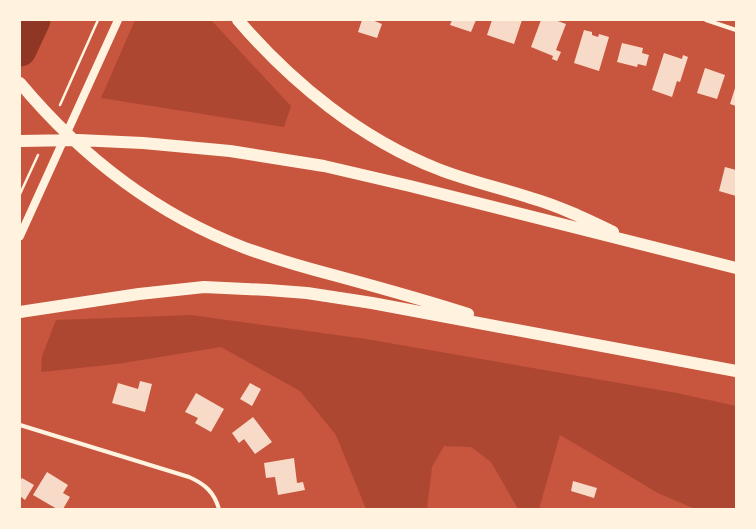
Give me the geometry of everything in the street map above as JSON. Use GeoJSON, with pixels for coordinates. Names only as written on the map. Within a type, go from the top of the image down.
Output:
{"type":"FeatureCollection","features":[{"type":"Feature","properties":{"kind":"highway"},"geometry":{"type":"LineString","coordinates":[[238,20],[269,53],[302,83],[346,118],[392,147],[440,170],[533,198],[560,208],[637,243]]}},
{"type":"Feature","properties":{"kind":"highway"},"geometry":{"type":"LineString","coordinates":[[20,83],[42,109],[108,170],[148,199],[213,235],[244,248],[301,266],[445,307],[507,328]]}},
{"type":"Feature","properties":{"kind":"highway"},"geometry":{"type":"LineString","coordinates":[[20,141],[86,140],[167,145],[230,151],[324,166],[410,186],[736,268]]}},
{"type":"Feature","properties":{"kind":"highway"},"geometry":{"type":"LineString","coordinates":[[20,312],[139,294],[204,287],[276,290],[348,299],[736,371]]}},
{"type":"Feature","properties":{"kind":"main road"},"geometry":{"type":"LineString","coordinates":[[20,236],[118,20]]}},
{"type":"Feature","properties":{"kind":"street"},"geometry":{"type":"LineString","coordinates":[[706,20],[736,30]]}},
{"type":"Feature","properties":{"kind":"street"},"geometry":{"type":"LineString","coordinates":[[20,425],[201,482],[209,489],[215,498],[219,509]]}},
{"type":"Feature","properties":{"kind":"shaded area"},"geometry":{"type":"Polygon","coordinates":[[[135,20],[211,20],[291,106],[284,127],[101,98],[135,20]]]}},
{"type":"Feature","properties":{"kind":"shaded area"},"geometry":{"type":"Polygon","coordinates":[[[191,315],[366,339],[677,393],[736,406],[736,509],[695,509],[658,493],[560,435],[539,509],[518,509],[491,462],[471,447],[444,446],[432,467],[427,509],[366,509],[336,435],[300,391],[221,347],[117,364],[41,372],[42,356],[56,320],[191,315]]]}},
{"type":"Feature","properties":{"kind":"building"},"geometry":{"type":"Polygon","coordinates":[[[362,20],[372,20],[382,24],[377,38],[358,32],[362,20]]]}},
{"type":"Feature","properties":{"kind":"building"},"geometry":{"type":"Polygon","coordinates":[[[452,20],[476,20],[471,32],[450,25],[452,20]]]}},
{"type":"Feature","properties":{"kind":"building"},"geometry":{"type":"Polygon","coordinates":[[[492,20],[522,20],[514,44],[487,35],[492,20]]]}},
{"type":"Feature","properties":{"kind":"building"},"geometry":{"type":"Polygon","coordinates":[[[541,20],[555,20],[566,24],[556,50],[561,52],[557,61],[552,59],[553,56],[531,47],[541,20]]]}},
{"type":"Feature","properties":{"kind":"building"},"geometry":{"type":"Polygon","coordinates":[[[584,30],[592,32],[592,35],[598,37],[599,34],[609,37],[599,71],[574,63],[584,30]]]}},
{"type":"Feature","properties":{"kind":"building"},"geometry":{"type":"Polygon","coordinates":[[[622,43],[643,48],[642,53],[649,55],[646,66],[638,64],[637,67],[617,62],[622,43]]]}},
{"type":"Feature","properties":{"kind":"building"},"geometry":{"type":"Polygon","coordinates":[[[664,53],[682,59],[683,55],[688,57],[680,82],[677,81],[672,97],[652,90],[664,53]]]}},
{"type":"Feature","properties":{"kind":"building"},"geometry":{"type":"Polygon","coordinates":[[[705,68],[725,75],[717,99],[697,93],[705,68]]]}},
{"type":"Feature","properties":{"kind":"building"},"geometry":{"type":"Polygon","coordinates":[[[736,85],[736,106],[730,104],[736,85]]]}},
{"type":"Feature","properties":{"kind":"building"},"geometry":{"type":"Polygon","coordinates":[[[725,167],[736,170],[736,196],[719,191],[725,167]]]}},
{"type":"Feature","properties":{"kind":"building"},"geometry":{"type":"Polygon","coordinates":[[[140,381],[152,384],[145,412],[112,403],[118,383],[138,389],[140,381]]]}},
{"type":"Feature","properties":{"kind":"building"},"geometry":{"type":"Polygon","coordinates":[[[250,383],[261,389],[252,406],[240,399],[250,383]]]}},
{"type":"Feature","properties":{"kind":"building"},"geometry":{"type":"Polygon","coordinates":[[[196,393],[224,409],[211,432],[195,423],[198,418],[185,412],[196,393]]]}},
{"type":"Feature","properties":{"kind":"building"},"geometry":{"type":"Polygon","coordinates":[[[253,417],[272,442],[255,454],[244,439],[239,443],[232,433],[253,417]]]}},
{"type":"Feature","properties":{"kind":"building"},"geometry":{"type":"Polygon","coordinates":[[[294,458],[297,483],[303,482],[305,490],[278,495],[275,477],[266,478],[264,463],[294,458]]]}},
{"type":"Feature","properties":{"kind":"building"},"geometry":{"type":"Polygon","coordinates":[[[47,472],[68,485],[63,493],[70,497],[63,509],[57,509],[33,495],[47,472]]]}},
{"type":"Feature","properties":{"kind":"building"},"geometry":{"type":"Polygon","coordinates":[[[22,478],[34,485],[25,500],[20,496],[20,481],[22,478]]]}},
{"type":"Feature","properties":{"kind":"building"},"geometry":{"type":"Polygon","coordinates":[[[573,481],[597,488],[594,498],[571,491],[573,481]]]}},
{"type":"Feature","properties":{"kind":"waterway"},"geometry":{"type":"LineString","coordinates":[[20,50],[34,20]]}}]}
